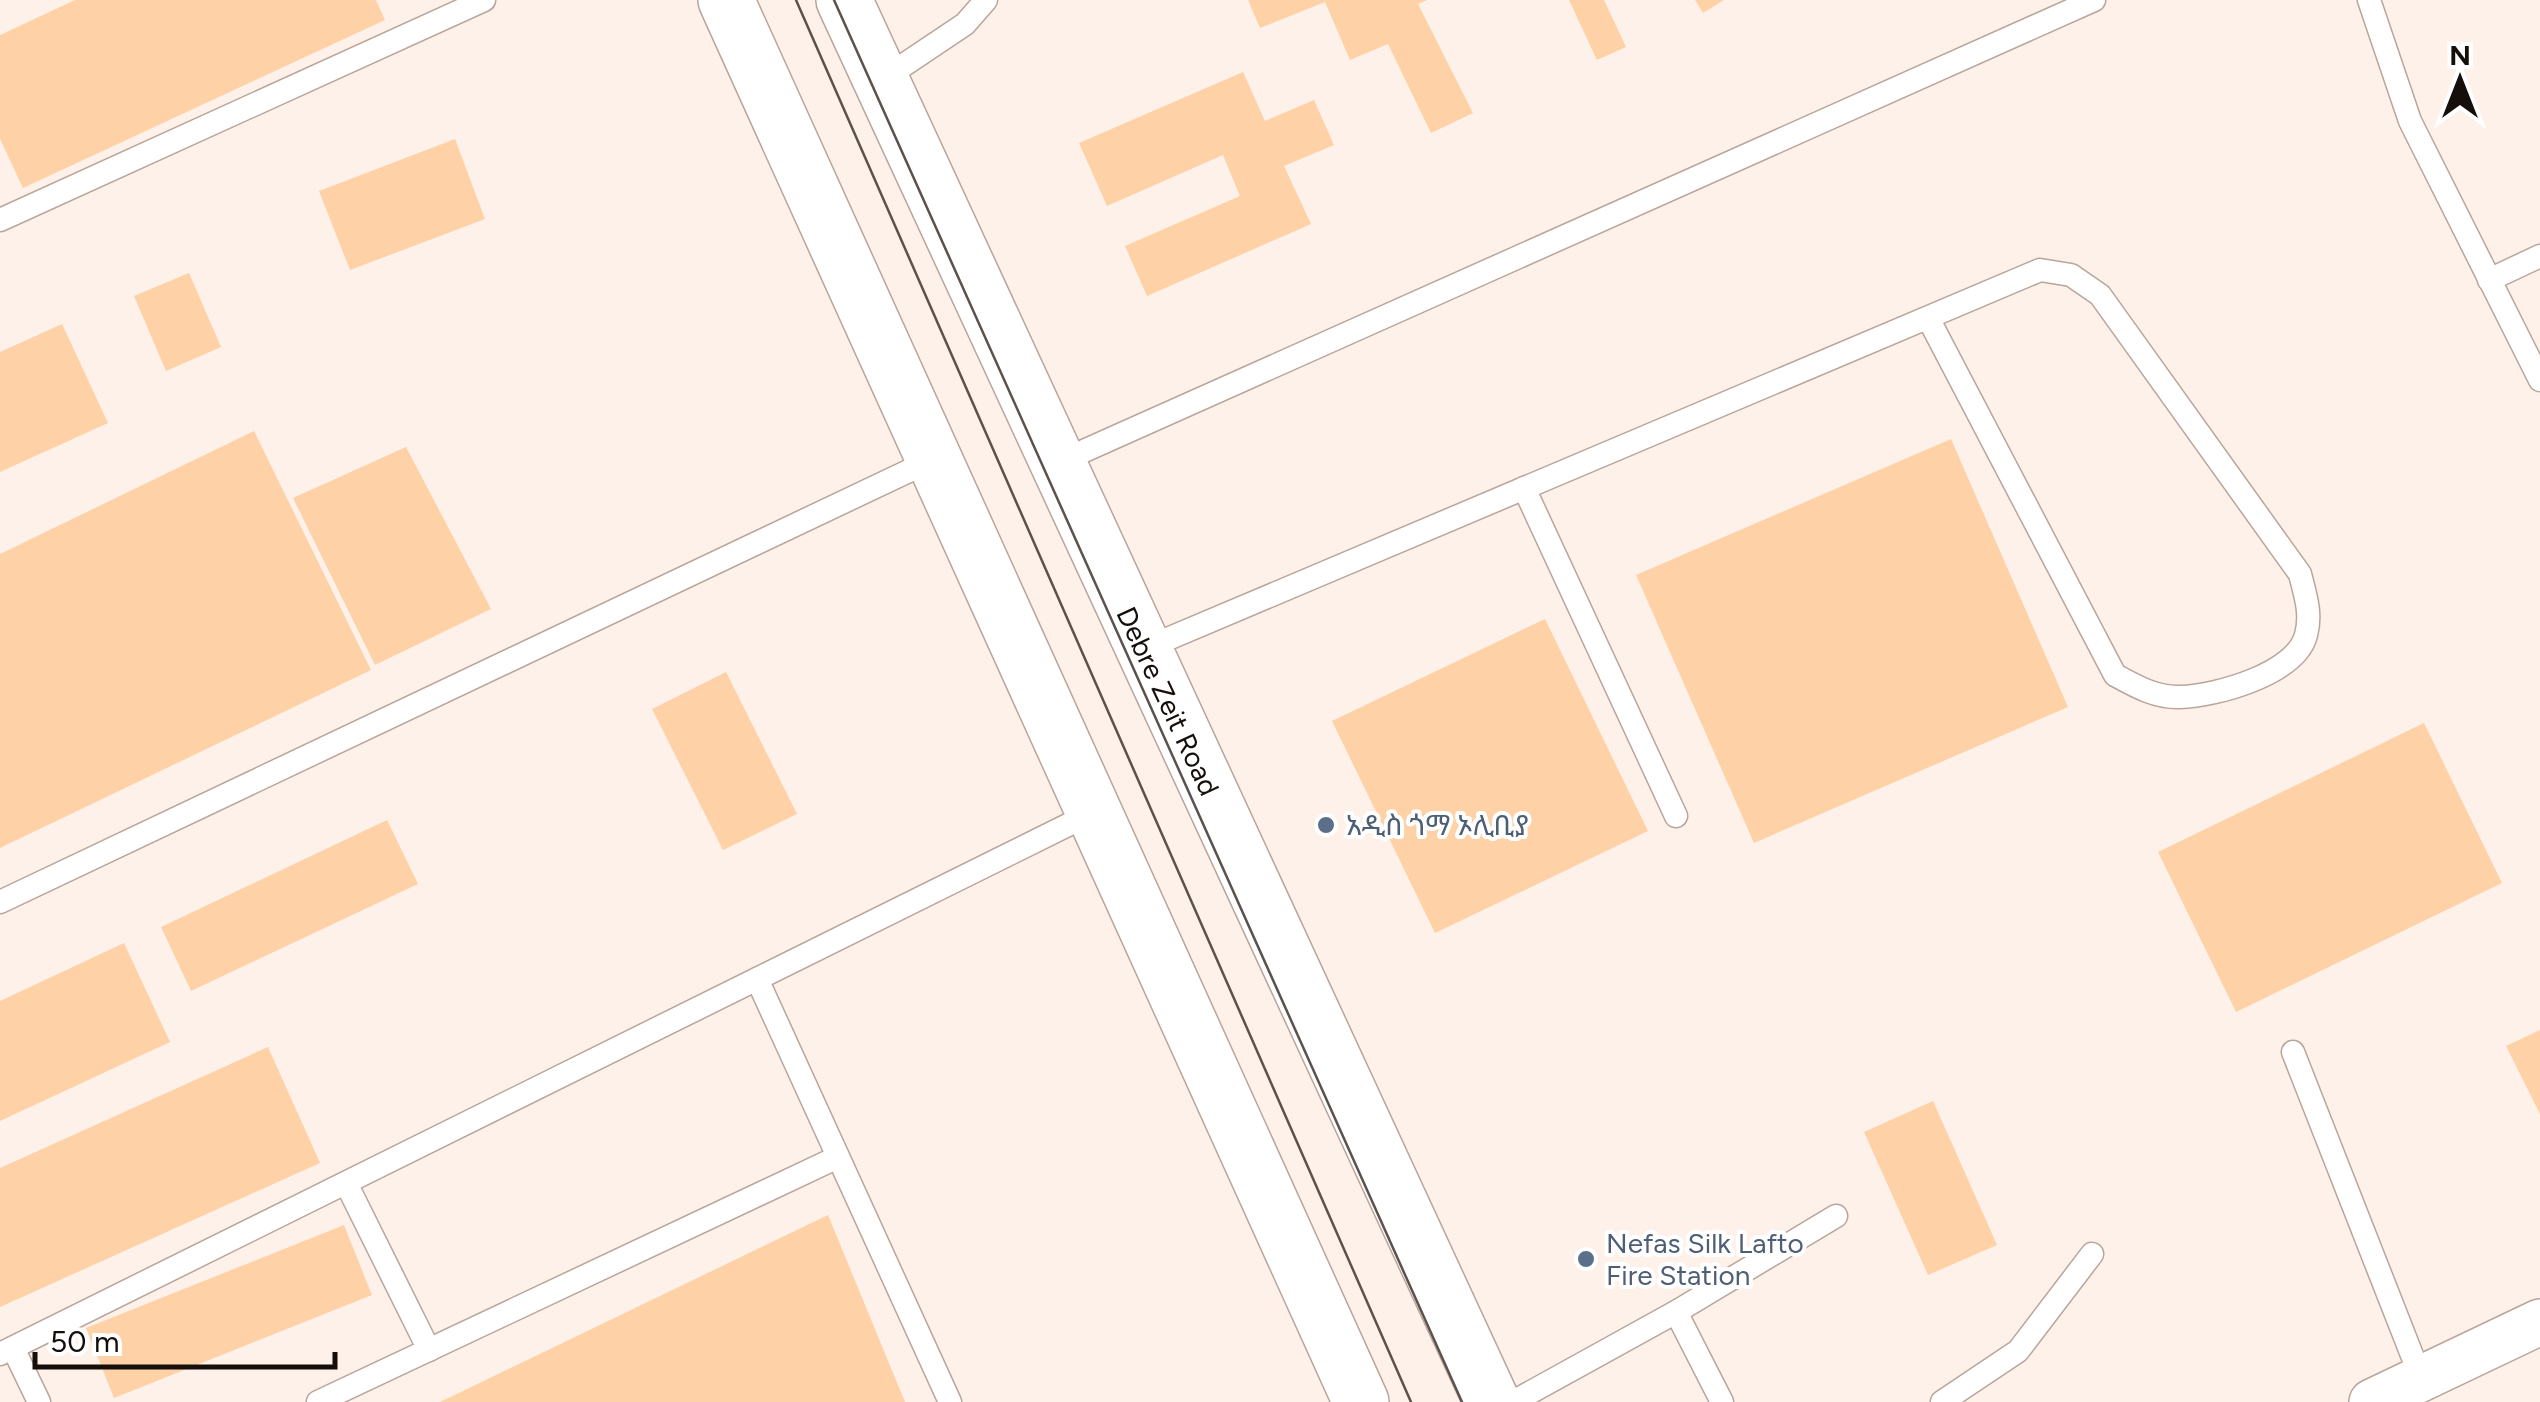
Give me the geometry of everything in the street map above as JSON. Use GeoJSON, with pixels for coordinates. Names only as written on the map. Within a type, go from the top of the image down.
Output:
{"type":"FeatureCollection","features":[{"type":"Feature","properties":{"kind":"main road"},"geometry":{"type":"LineString","coordinates":[[726,0],[1361,1402]]}},
{"type":"Feature","properties":{"kind":"main road","name":"Debre Zeit Road"},"geometry":{"type":"LineString","coordinates":[[844,0],[1492,1402]]}},
{"type":"Feature","properties":{"kind":"street"},"geometry":{"type":"LineString","coordinates":[[2372,1402],[2540,1322]]}},
{"type":"Feature","properties":{"kind":"lane"},"geometry":{"type":"LineString","coordinates":[[0,220],[484,0]]}},
{"type":"Feature","properties":{"kind":"lane"},"geometry":{"type":"LineString","coordinates":[[880,81],[966,24],[986,0]]}},
{"type":"Feature","properties":{"kind":"lane"},"geometry":{"type":"LineString","coordinates":[[1057,462],[2094,0]]}},
{"type":"Feature","properties":{"kind":"lane"},"geometry":{"type":"LineString","coordinates":[[2369,0],[2410,121],[2540,380]]}},
{"type":"Feature","properties":{"kind":"lane"},"geometry":{"type":"LineString","coordinates":[[2489,280],[2540,256]]}},
{"type":"Feature","properties":{"kind":"lane"},"geometry":{"type":"LineString","coordinates":[[1144,649],[2040,270],[2071,275],[2100,295],[2300,574],[2308,607],[2306,638],[2291,660],[2237,687],[2178,697],[2142,690],[2115,675],[1928,318]]}},
{"type":"Feature","properties":{"kind":"lane"},"geometry":{"type":"LineString","coordinates":[[0,902],[934,458]]}},
{"type":"Feature","properties":{"kind":"lane"},"geometry":{"type":"LineString","coordinates":[[1524,488],[1676,816]]}},
{"type":"Feature","properties":{"kind":"lane"},"geometry":{"type":"LineString","coordinates":[[39,1402],[6,1351],[1092,813]]}},
{"type":"Feature","properties":{"kind":"lane"},"geometry":{"type":"LineString","coordinates":[[757,979],[950,1402]]}},
{"type":"Feature","properties":{"kind":"lane"},"geometry":{"type":"LineString","coordinates":[[2292,1052],[2421,1378]]}},
{"type":"Feature","properties":{"kind":"lane"},"geometry":{"type":"LineString","coordinates":[[318,1402],[838,1157]]}},
{"type":"Feature","properties":{"kind":"lane"},"geometry":{"type":"LineString","coordinates":[[346,1184],[429,1350]]}},
{"type":"Feature","properties":{"kind":"lane"},"geometry":{"type":"LineString","coordinates":[[1512,1402],[1676,1312],[1836,1216]]}},
{"type":"Feature","properties":{"kind":"lane"},"geometry":{"type":"LineString","coordinates":[[1942,1402],[2018,1351],[2092,1254]]}},
{"type":"Feature","properties":{"kind":"lane"},"geometry":{"type":"LineString","coordinates":[[1676,1312],[1722,1402]]}},
{"type":"Feature","properties":{"kind":"building"},"geometry":{"type":"Polygon","coordinates":[[[75,0],[376,0],[385,20],[23,188],[0,139],[0,35],[75,0]]]}},
{"type":"Feature","properties":{"kind":"building"},"geometry":{"type":"Polygon","coordinates":[[[1248,0],[1427,0],[1418,4],[1473,113],[1431,133],[1388,44],[1350,60],[1325,2],[1260,28],[1248,0]]]}},
{"type":"Feature","properties":{"kind":"building"},"geometry":{"type":"Polygon","coordinates":[[[1569,0],[1604,0],[1626,47],[1597,60],[1569,0]]]}},
{"type":"Feature","properties":{"kind":"building"},"geometry":{"type":"Polygon","coordinates":[[[1695,0],[1724,0],[1703,13],[1695,0]]]}},
{"type":"Feature","properties":{"kind":"building"},"geometry":{"type":"Polygon","coordinates":[[[1243,72],[1265,121],[1314,100],[1334,145],[1284,166],[1311,224],[1147,296],[1125,246],[1240,196],[1223,155],[1107,206],[1079,143],[1243,72]]]}},
{"type":"Feature","properties":{"kind":"building"},"geometry":{"type":"Polygon","coordinates":[[[455,139],[485,219],[350,270],[319,191],[455,139]]]}},
{"type":"Feature","properties":{"kind":"building"},"geometry":{"type":"Polygon","coordinates":[[[189,273],[221,347],[166,371],[134,296],[189,273]]]}},
{"type":"Feature","properties":{"kind":"building"},"geometry":{"type":"Polygon","coordinates":[[[62,324],[108,423],[0,472],[0,352],[62,324]]]}},
{"type":"Feature","properties":{"kind":"building"},"geometry":{"type":"Polygon","coordinates":[[[254,431],[371,670],[0,848],[0,554],[254,431]]]}},
{"type":"Feature","properties":{"kind":"building"},"geometry":{"type":"Polygon","coordinates":[[[1951,439],[2068,707],[1754,843],[1636,575],[1951,439]]]}},
{"type":"Feature","properties":{"kind":"building"},"geometry":{"type":"Polygon","coordinates":[[[406,447],[491,609],[375,665],[293,498],[406,447]]]}},
{"type":"Feature","properties":{"kind":"building"},"geometry":{"type":"Polygon","coordinates":[[[1545,619],[1648,831],[1435,933],[1332,721],[1545,619]]]}},
{"type":"Feature","properties":{"kind":"building"},"geometry":{"type":"Polygon","coordinates":[[[726,672],[797,814],[723,850],[652,709],[726,672]]]}},
{"type":"Feature","properties":{"kind":"building"},"geometry":{"type":"Polygon","coordinates":[[[2424,723],[2502,883],[2236,1012],[2158,852],[2424,723]]]}},
{"type":"Feature","properties":{"kind":"building"},"geometry":{"type":"Polygon","coordinates":[[[387,820],[418,884],[191,991],[161,927],[387,820]]]}},
{"type":"Feature","properties":{"kind":"building"},"geometry":{"type":"Polygon","coordinates":[[[124,943],[170,1042],[0,1121],[0,1001],[124,943]]]}},
{"type":"Feature","properties":{"kind":"building"},"geometry":{"type":"Polygon","coordinates":[[[2540,1030],[2540,1114],[2506,1046],[2540,1030]]]}},
{"type":"Feature","properties":{"kind":"building"},"geometry":{"type":"Polygon","coordinates":[[[268,1047],[320,1163],[0,1307],[0,1168],[268,1047]]]}},
{"type":"Feature","properties":{"kind":"building"},"geometry":{"type":"Polygon","coordinates":[[[1933,1101],[1997,1245],[1928,1275],[1864,1132],[1933,1101]]]}},
{"type":"Feature","properties":{"kind":"building"},"geometry":{"type":"Polygon","coordinates":[[[828,1215],[905,1402],[440,1402],[828,1215]]]}},
{"type":"Feature","properties":{"kind":"building"},"geometry":{"type":"Polygon","coordinates":[[[344,1225],[372,1295],[114,1398],[86,1328],[344,1225]]]}},
{"type":"Feature","properties":{"kind":"tram line"},"geometry":{"type":"LineString","coordinates":[[796,0],[1411,1402]]}},
{"type":"Feature","properties":{"kind":"tram line"},"geometry":{"type":"LineString","coordinates":[[834,0],[1462,1402]]}},
{"type":"Feature","properties":{"kind":"place","name":"አዲስ ጎማ ኦሊቢያ"},"geometry":{"type":"Point","coordinates":[1326,825]}},
{"type":"Feature","properties":{"kind":"place","name":"Nefas Silk Lafto Fire Station"},"geometry":{"type":"Point","coordinates":[1586,1259]}}]}
